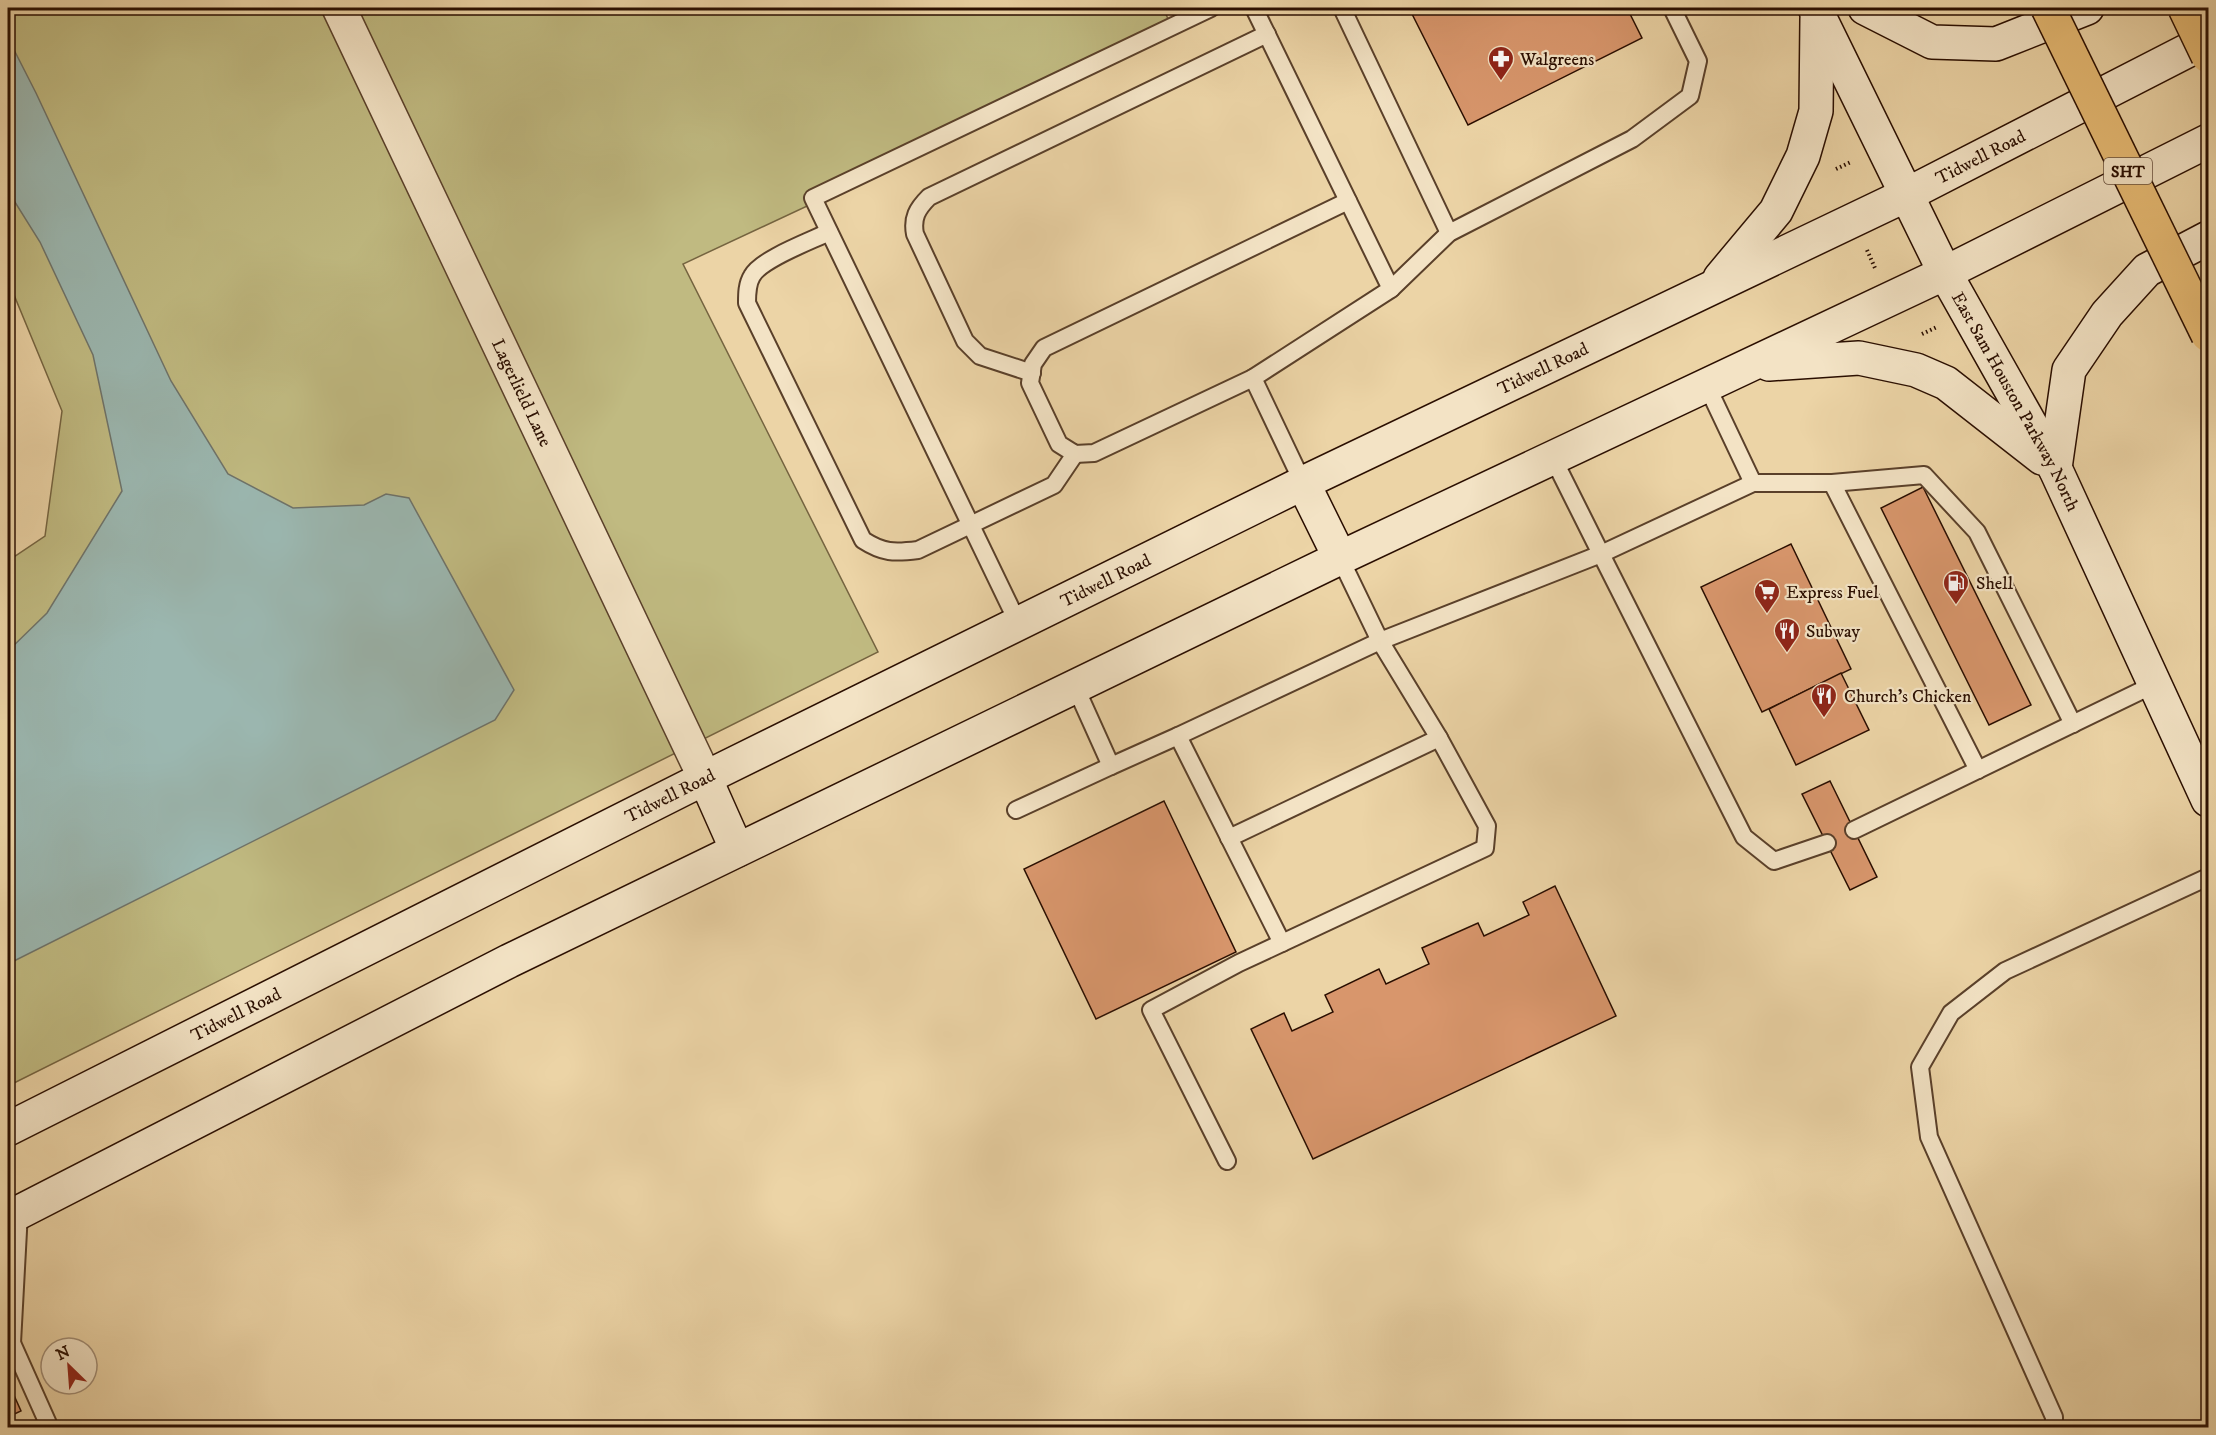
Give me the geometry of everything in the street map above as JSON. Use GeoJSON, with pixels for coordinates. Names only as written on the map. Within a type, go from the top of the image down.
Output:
{"type":"FeatureCollection","features":[{"type":"Feature","properties":{"kind":"highway","name":"SHT"},"geometry":{"type":"LineString","coordinates":[[2048,8],[2208,335]]}},
{"type":"Feature","properties":{"kind":"highway"},"geometry":{"type":"LineString","coordinates":[[2185,8],[2208,56]]}},
{"type":"Feature","properties":{"kind":"main road","name":"Lagerlield Lane"},"geometry":{"type":"LineString","coordinates":[[339,8],[738,850]]}},
{"type":"Feature","properties":{"kind":"main road"},"geometry":{"type":"LineString","coordinates":[[1865,8],[1932,42],[1996,44],[2087,8]]}},
{"type":"Feature","properties":{"kind":"main road"},"geometry":{"type":"LineString","coordinates":[[1713,287],[1776,211],[1803,156],[1816,111],[1816,9]]}},
{"type":"Feature","properties":{"kind":"main road","name":"East Sam Houston Parkway North"},"geometry":{"type":"LineString","coordinates":[[1816,9],[1945,273],[2055,468],[2208,800]]}},
{"type":"Feature","properties":{"kind":"main road","name":"Tidwell Road"},"geometry":{"type":"LineString","coordinates":[[8,1129],[1018,623],[1303,483],[1906,195],[2208,40]]}},
{"type":"Feature","properties":{"kind":"main road"},"geometry":{"type":"LineString","coordinates":[[13,1215],[509,961],[1340,558],[1945,273],[2208,141]]}},
{"type":"Feature","properties":{"kind":"main road"},"geometry":{"type":"LineString","coordinates":[[1749,365],[1859,358],[1916,370],[1946,383],[2055,468],[2069,370],[2107,314],[2147,270],[2208,238]]}},
{"type":"Feature","properties":{"kind":"main road"},"geometry":{"type":"LineString","coordinates":[[1303,483],[1340,558]]}},
{"type":"Feature","properties":{"kind":"lane"},"geometry":{"type":"LineString","coordinates":[[1018,623],[813,198],[1211,8]]}},
{"type":"Feature","properties":{"kind":"lane"},"geometry":{"type":"LineString","coordinates":[[1254,8],[1391,289]]}},
{"type":"Feature","properties":{"kind":"lane"},"geometry":{"type":"LineString","coordinates":[[1342,8],[1449,233]]}},
{"type":"Feature","properties":{"kind":"lane"},"geometry":{"type":"LineString","coordinates":[[1348,201],[1044,348],[1033,364],[1030,383],[1059,444],[1075,454],[1094,453],[1253,378],[1391,289],[1449,233],[1632,138],[1689,96],[1698,61],[1672,8]]}},
{"type":"Feature","properties":{"kind":"lane"},"geometry":{"type":"LineString","coordinates":[[1032,373],[980,356],[965,341],[915,234],[913,222],[918,208],[929,197],[1268,34]]}},
{"type":"Feature","properties":{"kind":"lane"},"geometry":{"type":"LineString","coordinates":[[829,232],[760,265],[751,276],[747,303],[863,540],[879,550],[897,552],[918,550],[1054,485],[1075,454]]}},
{"type":"Feature","properties":{"kind":"lane"},"geometry":{"type":"LineString","coordinates":[[1253,378],[1303,483]]}},
{"type":"Feature","properties":{"kind":"lane"},"geometry":{"type":"LineString","coordinates":[[1707,386],[1753,483]]}},
{"type":"Feature","properties":{"kind":"lane"},"geometry":{"type":"LineString","coordinates":[[1553,458],[1744,837],[1774,861],[1827,843]]}},
{"type":"Feature","properties":{"kind":"lane"},"geometry":{"type":"LineString","coordinates":[[1016,810],[1380,641],[1601,554],[1753,483],[1832,483],[1924,475],[1977,532],[2073,724]]}},
{"type":"Feature","properties":{"kind":"lane"},"geometry":{"type":"LineString","coordinates":[[1832,483],[1978,770]]}},
{"type":"Feature","properties":{"kind":"lane"},"geometry":{"type":"LineString","coordinates":[[1227,1161],[1152,1010],[1239,963],[1485,848],[1487,826],[1439,738],[1380,641],[1340,558]]}},
{"type":"Feature","properties":{"kind":"lane"},"geometry":{"type":"LineString","coordinates":[[1854,830],[2155,684]]}},
{"type":"Feature","properties":{"kind":"lane"},"geometry":{"type":"LineString","coordinates":[[1075,686],[1111,766]]}},
{"type":"Feature","properties":{"kind":"lane"},"geometry":{"type":"LineString","coordinates":[[1178,736],[1282,943]]}},
{"type":"Feature","properties":{"kind":"lane"},"geometry":{"type":"LineString","coordinates":[[1229,838],[1439,738]]}},
{"type":"Feature","properties":{"kind":"lane"},"geometry":{"type":"LineString","coordinates":[[2056,1424],[1929,1137],[1920,1067],[1951,1013],[2006,971],[2208,877]]}},
{"type":"Feature","properties":{"kind":"lane"},"geometry":{"type":"LineString","coordinates":[[13,1215],[10,1341],[50,1428]]}},
{"type":"Feature","properties":{"kind":"path"},"geometry":{"type":"LineString","coordinates":[[1830,172],[1855,160]]}},
{"type":"Feature","properties":{"kind":"path"},"geometry":{"type":"LineString","coordinates":[[1863,243],[1877,271]]}},
{"type":"Feature","properties":{"kind":"shaded area"},"geometry":{"type":"Polygon","coordinates":[[[8,8],[1163,8],[1175,34],[683,264],[878,652],[8,1086],[8,561],[45,536],[62,411],[14,295],[8,288],[8,8]]]}},
{"type":"Feature","properties":{"kind":"water"},"geometry":{"type":"Polygon","coordinates":[[[8,38],[171,381],[228,474],[293,508],[364,505],[386,494],[409,498],[514,690],[495,720],[8,964],[8,651],[47,613],[122,491],[93,355],[40,242],[8,191],[8,38]]]}},
{"type":"Feature","properties":{"kind":"building","name":"Walgreens"},"geometry":{"type":"Polygon","coordinates":[[[1409,8],[1627,8],[1642,38],[1468,125],[1409,8]]]}},
{"type":"Feature","properties":{"kind":"building","name":"Shell"},"geometry":{"type":"Polygon","coordinates":[[[1923,487],[2031,705],[1989,725],[1881,508],[1923,487]]]}},
{"type":"Feature","properties":{"kind":"building"},"geometry":{"type":"Polygon","coordinates":[[[1791,544],[1851,669],[1762,712],[1701,587],[1791,544]]]}},
{"type":"Feature","properties":{"kind":"building"},"geometry":{"type":"Polygon","coordinates":[[[1841,673],[1869,730],[1796,765],[1769,709],[1841,673]]]}},
{"type":"Feature","properties":{"kind":"building"},"geometry":{"type":"Polygon","coordinates":[[[1830,781],[1877,877],[1850,890],[1802,794],[1830,781]]]}},
{"type":"Feature","properties":{"kind":"building"},"geometry":{"type":"Polygon","coordinates":[[[1164,801],[1236,952],[1096,1019],[1024,869],[1164,801]]]}},
{"type":"Feature","properties":{"kind":"building"},"geometry":{"type":"Polygon","coordinates":[[[1555,886],[1616,1016],[1313,1159],[1251,1029],[1284,1013],[1292,1031],[1333,1012],[1325,995],[1379,969],[1386,984],[1429,964],[1422,948],[1478,923],[1484,936],[1529,915],[1523,902],[1555,886]]]}},
{"type":"Feature","properties":{"kind":"building"},"geometry":{"type":"Polygon","coordinates":[[[8,1382],[21,1411],[8,1417],[8,1382]]]}},
{"type":"Feature","properties":{"kind":"place","name":"Walgreens"},"geometry":{"type":"Point","coordinates":[1501,82]}},
{"type":"Feature","properties":{"kind":"place","name":"Shell"},"geometry":{"type":"Point","coordinates":[1956,606]}},
{"type":"Feature","properties":{"kind":"place","name":"Express Fuel"},"geometry":{"type":"Point","coordinates":[1767,615]}},
{"type":"Feature","properties":{"kind":"place","name":"Subway"},"geometry":{"type":"Point","coordinates":[1787,654]}},
{"type":"Feature","properties":{"kind":"place","name":"Church's Chicken"},"geometry":{"type":"Point","coordinates":[1824,719]}}]}
